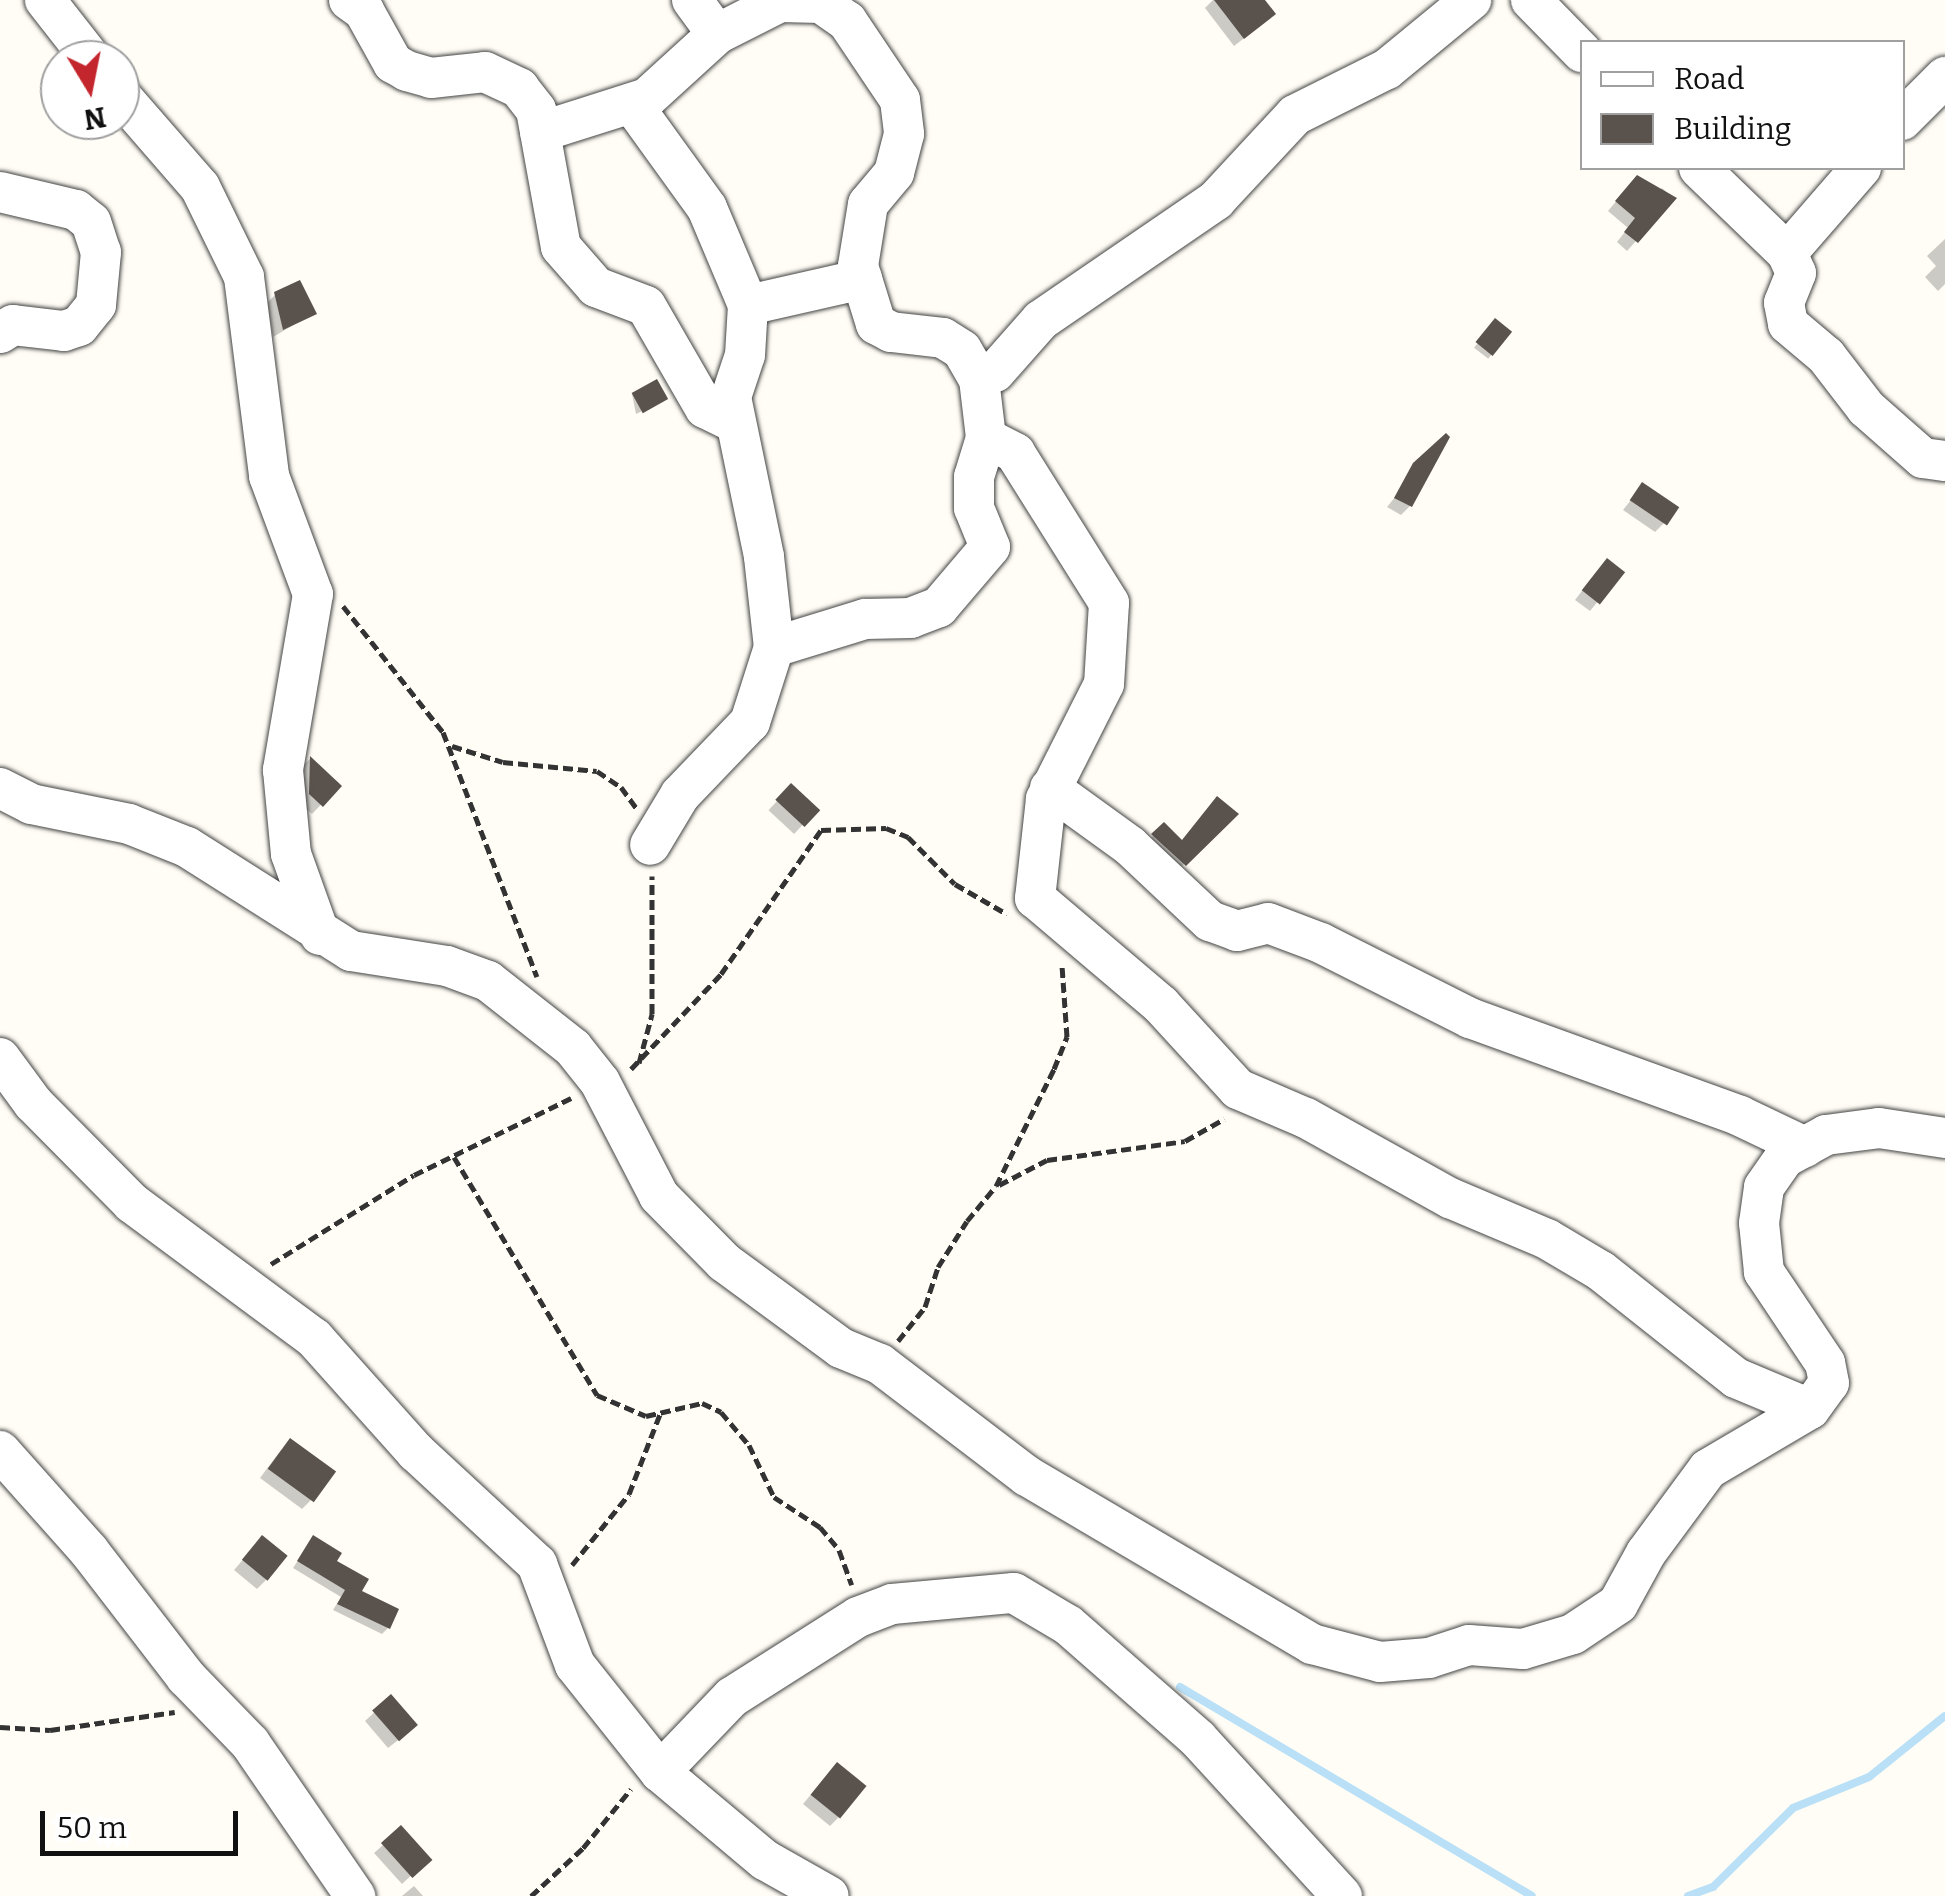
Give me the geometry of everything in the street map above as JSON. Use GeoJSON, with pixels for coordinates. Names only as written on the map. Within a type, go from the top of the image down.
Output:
{"type":"FeatureCollection","features":[{"type":"Feature","properties":{"kind":"street"},"geometry":{"type":"LineString","coordinates":[[44,0],[76,40]]}},
{"type":"Feature","properties":{"kind":"street"},"geometry":{"type":"LineString","coordinates":[[348,0],[364,11],[393,63],[431,78],[503,76],[536,110],[561,247],[578,273],[646,306],[706,408],[736,424]]}},
{"type":"Feature","properties":{"kind":"street"},"geometry":{"type":"LineString","coordinates":[[692,0],[716,34]]}},
{"type":"Feature","properties":{"kind":"street"},"geometry":{"type":"LineString","coordinates":[[979,379],[995,372],[1041,320],[1216,200],[1294,115],[1387,69],[1471,0]]}},
{"type":"Feature","properties":{"kind":"street"},"geometry":{"type":"LineString","coordinates":[[1531,0],[1580,50]]}},
{"type":"Feature","properties":{"kind":"street"},"geometry":{"type":"LineString","coordinates":[[540,132],[632,104],[678,76],[716,34],[780,2],[820,4],[847,21],[875,55],[900,100],[904,134],[894,172],[868,204],[859,234],[862,279],[876,324],[891,332],[943,338],[962,350],[979,379],[986,438],[974,477],[974,508],[990,547],[939,607],[911,618],[865,619],[774,647]]}},
{"type":"Feature","properties":{"kind":"street"},"geometry":{"type":"LineString","coordinates":[[1905,117],[1945,77]]}},
{"type":"Feature","properties":{"kind":"street"},"geometry":{"type":"LineString","coordinates":[[632,104],[707,208],[748,305],[745,354],[732,397],[764,556],[774,647],[750,722],[680,795],[650,845]]}},
{"type":"Feature","properties":{"kind":"street"},"geometry":{"type":"LineString","coordinates":[[140,118],[200,187],[244,277],[269,476],[313,594],[283,770],[291,854],[320,935]]}},
{"type":"Feature","properties":{"kind":"street"},"geometry":{"type":"LineString","coordinates":[[1701,170],[1787,253],[1796,273],[1784,303],[1788,324],[1826,356],[1866,408],[1923,458],[1944,461]]}},
{"type":"Feature","properties":{"kind":"street"},"geometry":{"type":"LineString","coordinates":[[1787,253],[1859,170]]}},
{"type":"Feature","properties":{"kind":"street"},"geometry":{"type":"LineString","coordinates":[[0,192],[76,210],[91,222],[101,252],[96,305],[79,326],[64,330],[13,325],[0,333]]}},
{"type":"Feature","properties":{"kind":"street"},"geometry":{"type":"LineString","coordinates":[[748,305],[862,279]]}},
{"type":"Feature","properties":{"kind":"street"},"geometry":{"type":"LineString","coordinates":[[986,438],[1015,453],[1109,603],[1104,684],[1094,714],[1072,740],[1050,788],[1034,898],[1161,1005],[1216,1071],[1450,1198],[1547,1240],[1601,1271],[1736,1378],[1810,1409]]}},
{"type":"Feature","properties":{"kind":"street"},"geometry":{"type":"LineString","coordinates":[[0,788],[31,804],[129,824],[187,847],[320,935],[351,951],[447,966],[488,982],[527,1006],[600,1082],[636,1158],[688,1231],[841,1348],[880,1364],[1027,1476],[1312,1644],[1380,1662],[1429,1658],[1469,1646],[1523,1649],[1572,1634],[1618,1604],[1646,1553],[1708,1469],[1810,1409],[1829,1382],[1825,1363],[1764,1272],[1759,1223],[1764,1186],[1784,1158],[1826,1136],[1878,1128],[1945,1138]]}},
{"type":"Feature","properties":{"kind":"street"},"geometry":{"type":"LineString","coordinates":[[1050,788],[1130,846],[1210,921],[1237,931],[1268,923],[1304,936],[1470,1018],[1740,1116],[1805,1147]]}},
{"type":"Feature","properties":{"kind":"street"},"geometry":{"type":"LineString","coordinates":[[0,1058],[33,1103],[132,1203],[314,1338],[416,1452],[536,1564],[548,1586],[575,1665],[656,1768],[765,1860],[830,1896]]}},
{"type":"Feature","properties":{"kind":"street"},"geometry":{"type":"LineString","coordinates":[[0,1450],[294,1800],[355,1896]]}},
{"type":"Feature","properties":{"kind":"street"},"geometry":{"type":"LineString","coordinates":[[656,1768],[732,1697],[858,1617],[892,1604],[1014,1594],[1068,1625],[1198,1739],[1342,1896]]}},
{"type":"Feature","properties":{"kind":"path"},"geometry":{"type":"LineString","coordinates":[[340,603],[449,745],[539,981]]}},
{"type":"Feature","properties":{"kind":"path"},"geometry":{"type":"LineString","coordinates":[[449,745],[503,762],[597,771],[621,786],[650,845],[654,984],[638,1066]]}},
{"type":"Feature","properties":{"kind":"path"},"geometry":{"type":"LineString","coordinates":[[240,1284],[454,1156],[638,1066],[721,974],[821,830],[886,828],[908,837],[994,912],[1039,920],[1034,898]]}},
{"type":"Feature","properties":{"kind":"path"},"geometry":{"type":"LineString","coordinates":[[880,1364],[925,1307],[938,1267],[996,1186],[1068,1037],[1061,958]]}},
{"type":"Feature","properties":{"kind":"path"},"geometry":{"type":"LineString","coordinates":[[996,1186],[1047,1160],[1185,1141],[1261,1097]]}},
{"type":"Feature","properties":{"kind":"path"},"geometry":{"type":"LineString","coordinates":[[454,1156],[597,1396],[646,1416],[702,1403],[737,1427],[774,1497],[820,1527],[839,1550],[858,1617]]}},
{"type":"Feature","properties":{"kind":"path"},"geometry":{"type":"LineString","coordinates":[[548,1586],[594,1541],[629,1494],[660,1414]]}},
{"type":"Feature","properties":{"kind":"path"},"geometry":{"type":"LineString","coordinates":[[0,1727],[104,1724],[204,1704],[220,1711]]}},
{"type":"Feature","properties":{"kind":"path"},"geometry":{"type":"LineString","coordinates":[[531,1896],[583,1848],[656,1768]]}},
{"type":"Feature","properties":{"kind":"building"},"geometry":{"type":"Polygon","coordinates":[[[1214,0],[1265,0],[1276,14],[1244,39],[1214,0]]]}},
{"type":"Feature","properties":{"kind":"building"},"geometry":{"type":"Polygon","coordinates":[[[1637,175],[1677,198],[1638,243],[1624,232],[1635,218],[1615,201],[1637,175]]]}},
{"type":"Feature","properties":{"kind":"building"},"geometry":{"type":"Polygon","coordinates":[[[300,280],[317,314],[283,330],[274,292],[300,280]]]}},
{"type":"Feature","properties":{"kind":"building"},"geometry":{"type":"Polygon","coordinates":[[[1495,318],[1512,332],[1493,356],[1475,342],[1495,318]]]}},
{"type":"Feature","properties":{"kind":"building"},"geometry":{"type":"Polygon","coordinates":[[[657,379],[668,399],[643,413],[632,393],[657,379]]]}},
{"type":"Feature","properties":{"kind":"building"},"geometry":{"type":"Polygon","coordinates":[[[1446,433],[1450,437],[1412,507],[1394,498],[1413,463],[1446,433]]]}},
{"type":"Feature","properties":{"kind":"building"},"geometry":{"type":"Polygon","coordinates":[[[1642,482],[1679,507],[1667,525],[1630,500],[1642,482]]]}},
{"type":"Feature","properties":{"kind":"building"},"geometry":{"type":"Polygon","coordinates":[[[1607,558],[1625,572],[1600,604],[1582,590],[1607,558]]]}},
{"type":"Feature","properties":{"kind":"building"},"geometry":{"type":"Polygon","coordinates":[[[310,756],[342,786],[323,807],[309,794],[310,756]]]}},
{"type":"Feature","properties":{"kind":"building"},"geometry":{"type":"Polygon","coordinates":[[[791,783],[820,810],[805,827],[775,800],[791,783]]]}},
{"type":"Feature","properties":{"kind":"building"},"geometry":{"type":"Polygon","coordinates":[[[1217,796],[1239,814],[1186,866],[1151,834],[1164,822],[1182,840],[1217,796]]]}},
{"type":"Feature","properties":{"kind":"building"},"geometry":{"type":"Polygon","coordinates":[[[290,1438],[336,1472],[314,1502],[268,1469],[290,1438]]]}},
{"type":"Feature","properties":{"kind":"building"},"geometry":{"type":"Polygon","coordinates":[[[262,1535],[288,1556],[268,1581],[242,1560],[262,1535]]]}},
{"type":"Feature","properties":{"kind":"building"},"geometry":{"type":"Polygon","coordinates":[[[313,1535],[342,1553],[337,1561],[369,1579],[362,1591],[399,1609],[390,1629],[337,1604],[345,1590],[297,1561],[313,1535]]]}},
{"type":"Feature","properties":{"kind":"building"},"geometry":{"type":"Polygon","coordinates":[[[391,1694],[418,1725],[399,1741],[372,1710],[391,1694]]]}},
{"type":"Feature","properties":{"kind":"building"},"geometry":{"type":"Polygon","coordinates":[[[837,1762],[867,1786],[840,1819],[811,1795],[837,1762]]]}},
{"type":"Feature","properties":{"kind":"building"},"geometry":{"type":"Polygon","coordinates":[[[401,1825],[432,1860],[412,1878],[381,1843],[401,1825]]]}},
{"type":"Feature","properties":{"kind":"waterway"},"geometry":{"type":"LineString","coordinates":[[1180,1687],[1532,1896]]}},
{"type":"Feature","properties":{"kind":"waterway"},"geometry":{"type":"LineString","coordinates":[[1688,1896],[1713,1887],[1793,1808],[1869,1777],[1945,1716]]}}]}
